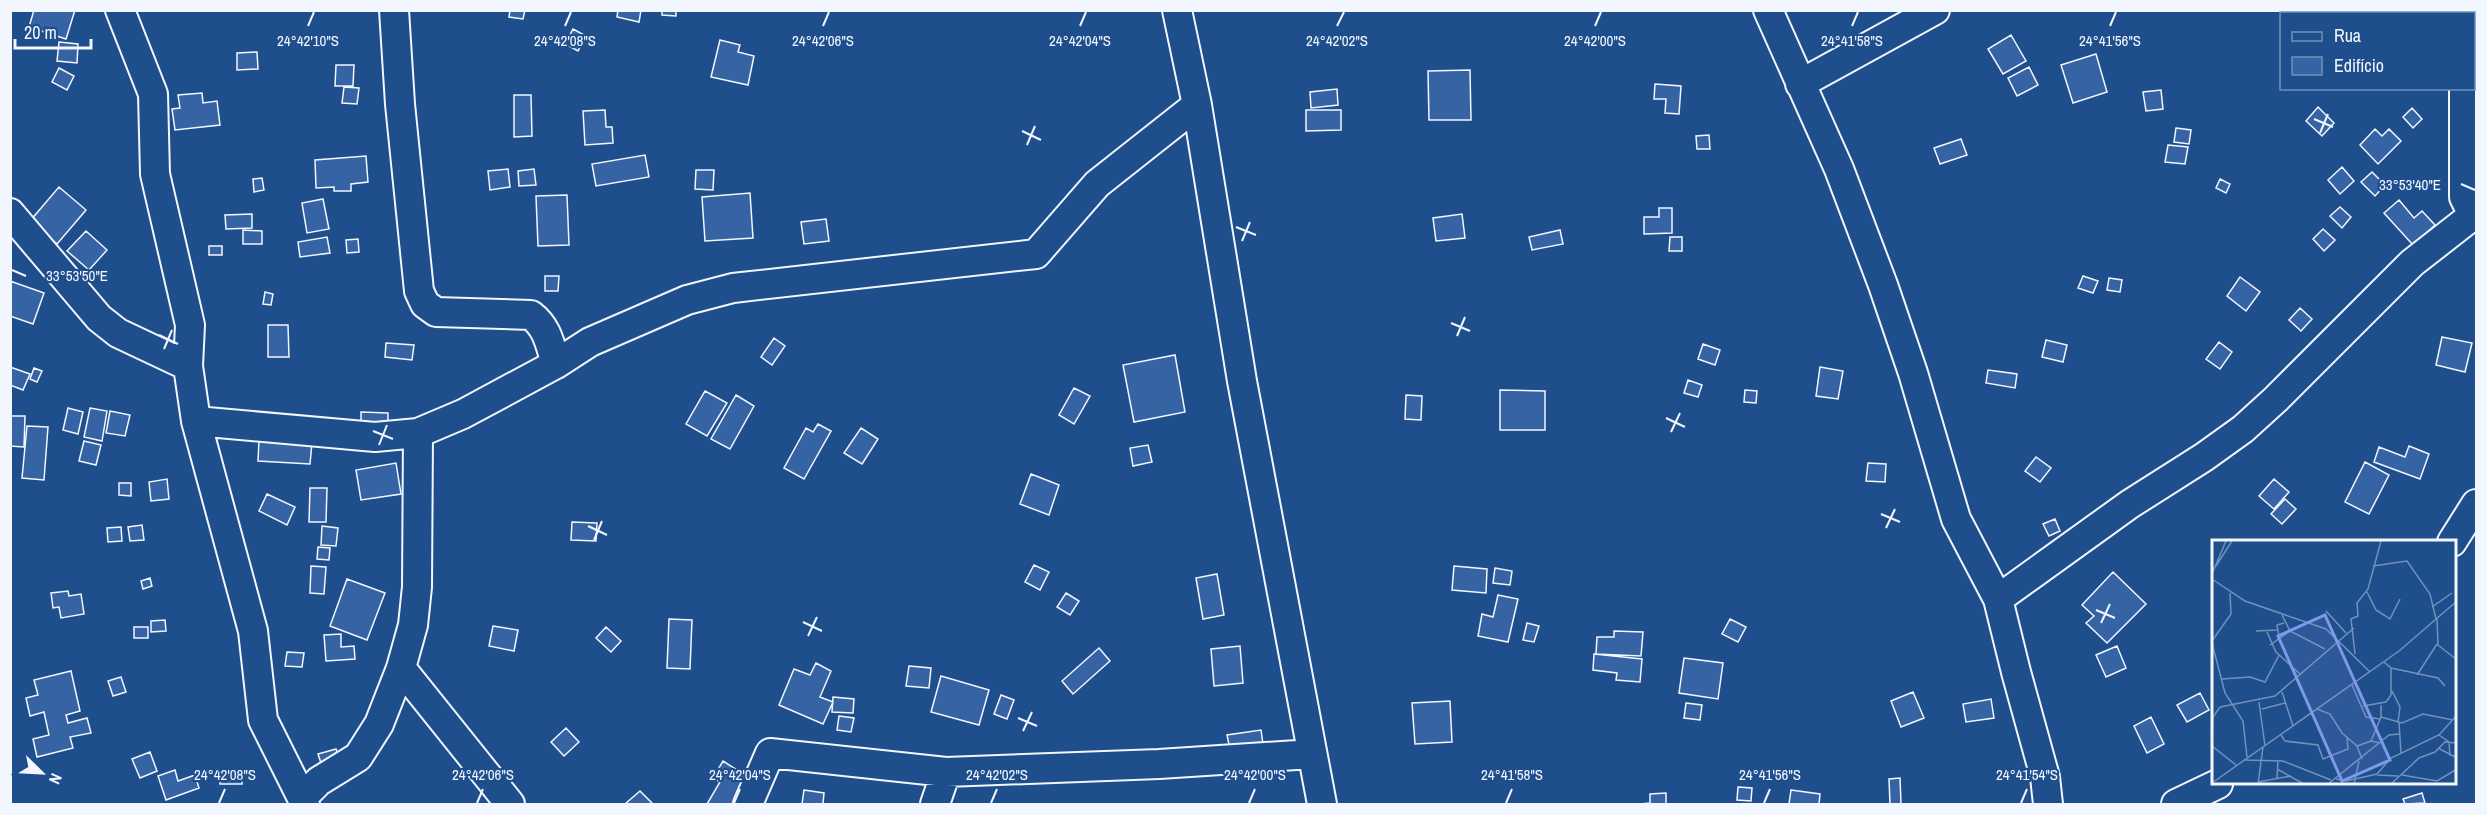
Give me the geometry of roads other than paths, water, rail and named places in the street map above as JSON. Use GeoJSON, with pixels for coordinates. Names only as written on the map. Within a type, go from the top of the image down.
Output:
{"type":"FeatureCollection","features":[{"type":"Feature","properties":{"kind":"street"},"geometry":{"type":"LineString","coordinates":[[120,10],[153,94],[155,174],[190,324],[188,366],[196,421],[253,631],[263,720],[303,801],[319,782],[358,757],[379,724],[401,668],[413,625],[417,587],[418,433]]}},
{"type":"Feature","properties":{"kind":"street"},"geometry":{"type":"LineString","coordinates":[[394,10],[400,104],[418,291],[425,304],[436,312],[531,315],[546,331],[556,364]]}},
{"type":"Feature","properties":{"kind":"street"},"geometry":{"type":"LineString","coordinates":[[1177,10],[1197,105],[1242,381],[1322,804]]}},
{"type":"Feature","properties":{"kind":"street"},"geometry":{"type":"LineString","coordinates":[[1768,10],[1839,169],[1882,285],[1913,373],[1956,519],[1998,600],[2044,777],[2048,804]]}},
{"type":"Feature","properties":{"kind":"street"},"geometry":{"type":"LineString","coordinates":[[1800,84],[1935,10]]}},
{"type":"Feature","properties":{"kind":"street"},"geometry":{"type":"LineString","coordinates":[[1998,600],[2130,504],[2243,429],[2412,263],[2476,212],[2469,207],[2464,197],[2464,90]]}},
{"type":"Feature","properties":{"kind":"street"},"geometry":{"type":"LineString","coordinates":[[196,421],[375,437],[418,433],[463,414],[556,364],[590,342],[687,300],[733,288],[1036,254],[1097,184],[1197,105]]}},
{"type":"Feature","properties":{"kind":"street"},"geometry":{"type":"LineString","coordinates":[[10,213],[99,318],[118,333],[188,366]]}},
{"type":"Feature","properties":{"kind":"street"},"geometry":{"type":"LineString","coordinates":[[546,331],[590,342]]}},
{"type":"Feature","properties":{"kind":"street"},"geometry":{"type":"LineString","coordinates":[[2453,540],[2476,504]]}},
{"type":"Feature","properties":{"kind":"street"},"geometry":{"type":"LineString","coordinates":[[401,668],[510,804]]}},
{"type":"Feature","properties":{"kind":"street"},"geometry":{"type":"LineString","coordinates":[[748,804],[770,753],[946,772],[1159,764],[1312,754]]}},
{"type":"Feature","properties":{"kind":"street"},"geometry":{"type":"LineString","coordinates":[[935,804],[946,772]]}},
{"type":"Feature","properties":{"kind":"street"},"geometry":{"type":"LineString","coordinates":[[2176,804],[2214,785]]}}]}
